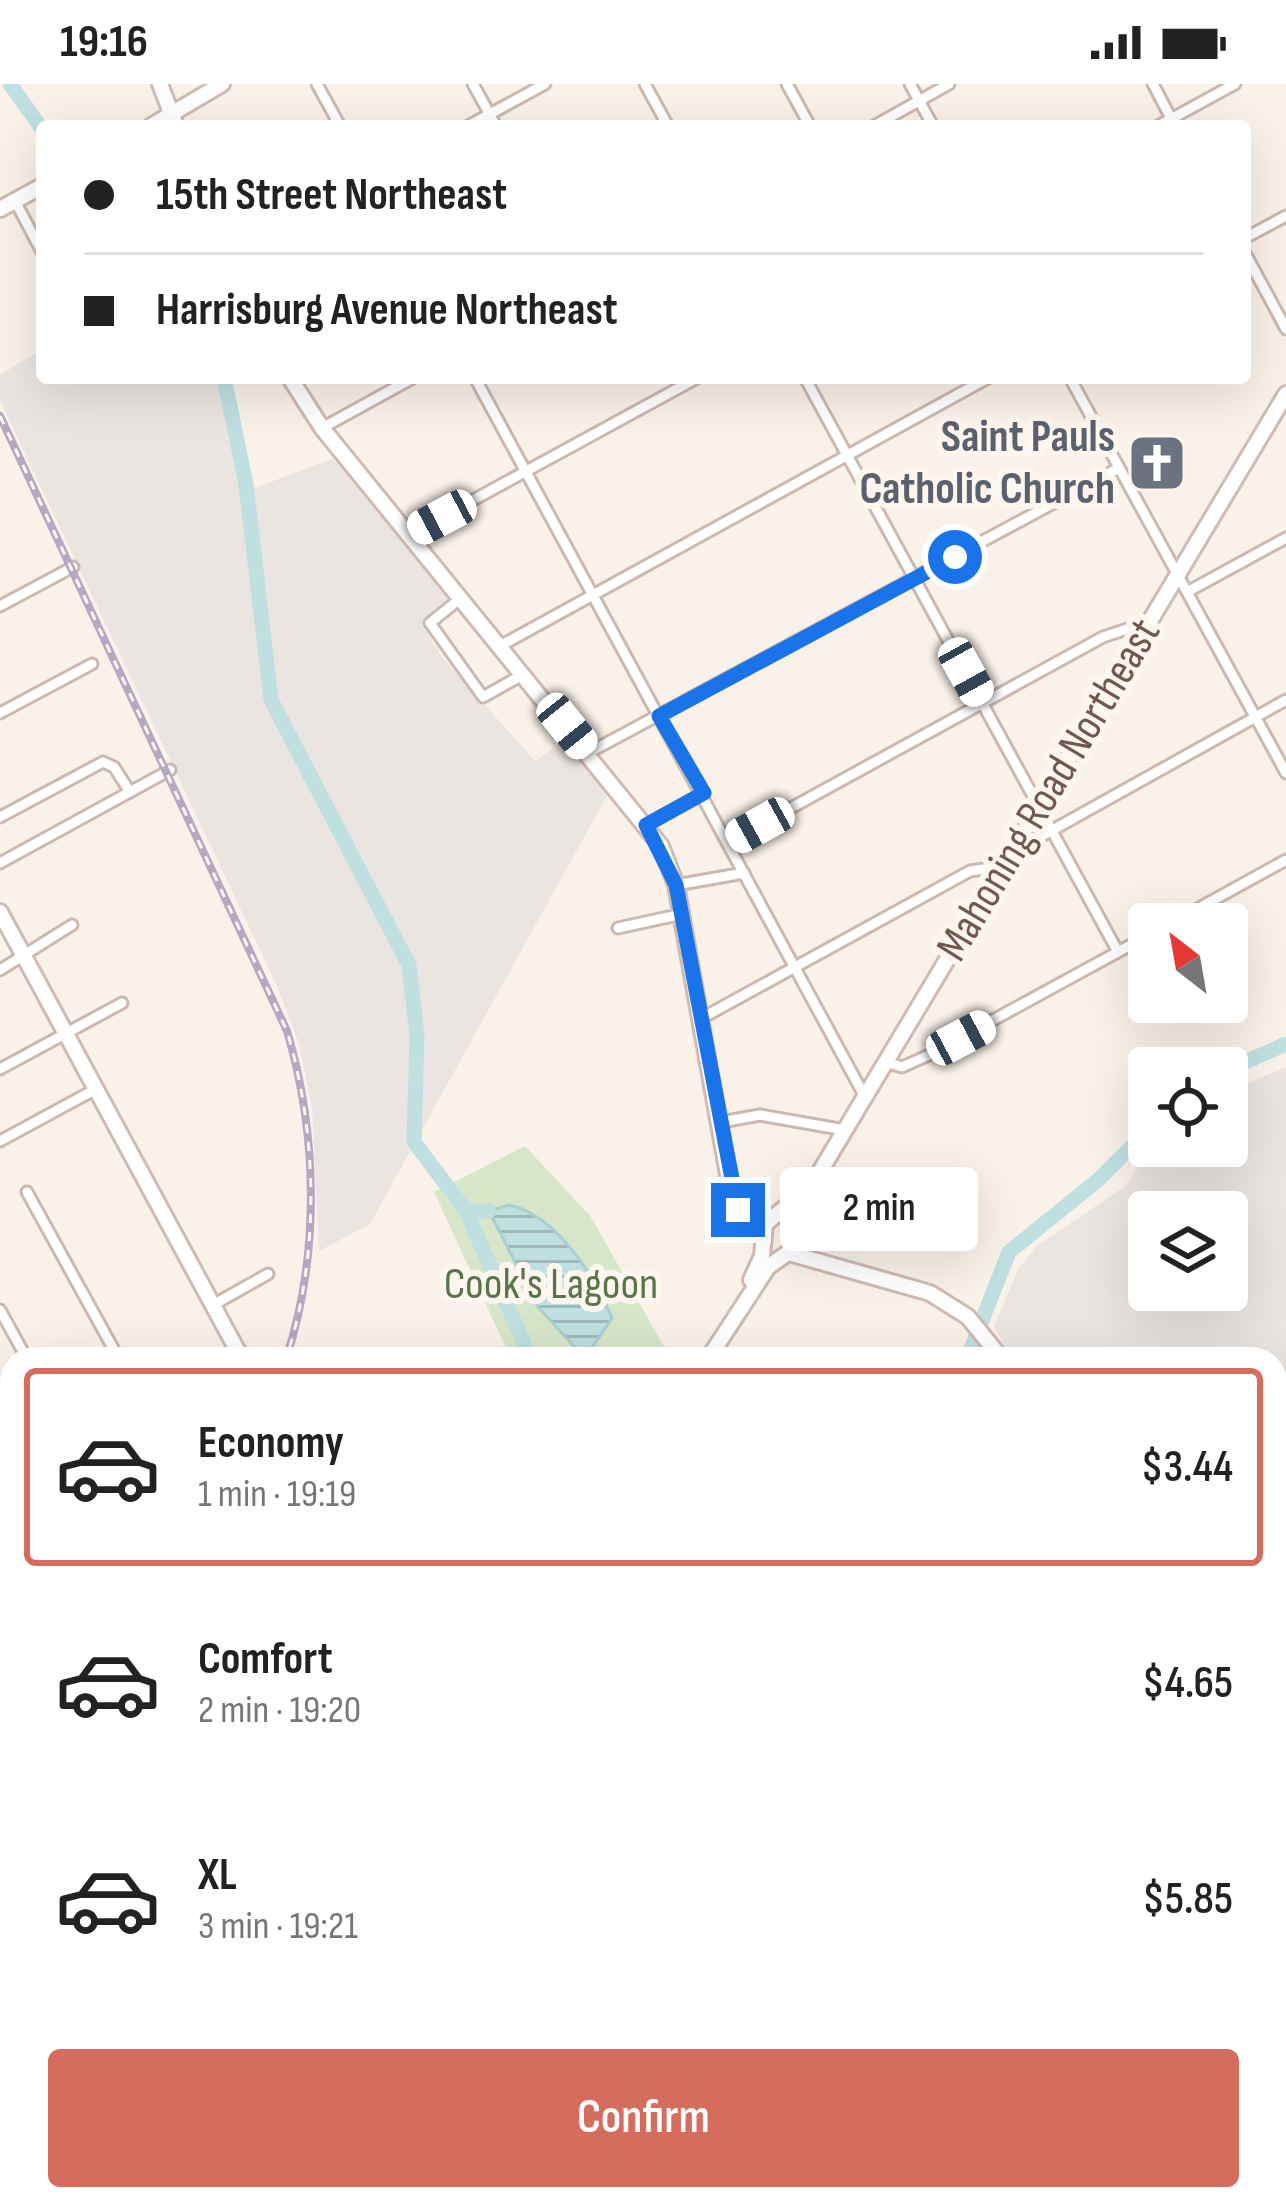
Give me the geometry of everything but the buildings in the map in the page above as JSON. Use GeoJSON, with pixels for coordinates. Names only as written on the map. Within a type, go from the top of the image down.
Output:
{"type":"FeatureCollection","features":[{"type":"Feature","properties":{"kind":"street"},"geometry":{"type":"LineString","coordinates":[[160,84],[173,120],[221,84]]}},
{"type":"Feature","properties":{"kind":"street"},"geometry":{"type":"LineString","coordinates":[[317,84],[337,120]]}},
{"type":"Feature","properties":{"kind":"street"},"geometry":{"type":"LineString","coordinates":[[473,84],[492,120]]}},
{"type":"Feature","properties":{"kind":"street"},"geometry":{"type":"LineString","coordinates":[[478,120],[545,84]]}},
{"type":"Feature","properties":{"kind":"street"},"geometry":{"type":"LineString","coordinates":[[646,84],[665,120]]}},
{"type":"Feature","properties":{"kind":"street"},"geometry":{"type":"LineString","coordinates":[[787,84],[807,120]]}},
{"type":"Feature","properties":{"kind":"street"},"geometry":{"type":"LineString","coordinates":[[910,84],[930,120]]}},
{"type":"Feature","properties":{"kind":"street"},"geometry":{"type":"LineString","coordinates":[[885,120],[950,84]]}},
{"type":"Feature","properties":{"kind":"street"},"geometry":{"type":"LineString","coordinates":[[1153,84],[1172,120]]}},
{"type":"Feature","properties":{"kind":"street"},"geometry":{"type":"LineString","coordinates":[[1176,120],[1235,84]]}},
{"type":"Feature","properties":{"kind":"street"},"geometry":{"type":"LineString","coordinates":[[0,209],[36,189]]}},
{"type":"Feature","properties":{"kind":"street"},"geometry":{"type":"LineString","coordinates":[[15,201],[36,241]]}},
{"type":"Feature","properties":{"kind":"street"},"geometry":{"type":"LineString","coordinates":[[1251,235],[1286,216]]}},
{"type":"Feature","properties":{"kind":"street"},"geometry":{"type":"LineString","coordinates":[[1251,264],[1286,328]]}},
{"type":"Feature","properties":{"kind":"street"},"geometry":{"type":"LineString","coordinates":[[294,384],[322,428],[646,825],[676,885],[735,1206],[772,1252],[851,1266]]}},
{"type":"Feature","properties":{"kind":"street"},"geometry":{"type":"LineString","coordinates":[[322,428],[402,384]]}},
{"type":"Feature","properties":{"kind":"street"},"geometry":{"type":"LineString","coordinates":[[478,384],[865,1097]]}},
{"type":"Feature","properties":{"kind":"street"},"geometry":{"type":"LineString","coordinates":[[409,535],[686,384]]}},
{"type":"Feature","properties":{"kind":"street"},"geometry":{"type":"LineString","coordinates":[[809,384],[1118,952]]}},
{"type":"Feature","properties":{"kind":"street"},"geometry":{"type":"LineString","coordinates":[[500,646],[977,384]]}},
{"type":"Feature","properties":{"kind":"street"},"geometry":{"type":"LineString","coordinates":[[1073,384],[1286,772]]}},
{"type":"Feature","properties":{"kind":"street","name":"Mahoning Road Northeast"},"geometry":{"type":"LineString","coordinates":[[802,1231],[812,1185],[1286,394]]}},
{"type":"Feature","properties":{"kind":"street"},"geometry":{"type":"LineString","coordinates":[[588,753],[1119,468]]}},
{"type":"Feature","properties":{"kind":"street"},"geometry":{"type":"LineString","coordinates":[[1187,592],[1286,538]]}},
{"type":"Feature","properties":{"kind":"street"},"geometry":{"type":"LineString","coordinates":[[0,606],[73,567]]}},
{"type":"Feature","properties":{"kind":"street"},"geometry":{"type":"LineString","coordinates":[[461,598],[430,623],[483,697],[524,674]]}},
{"type":"Feature","properties":{"kind":"street"},"geometry":{"type":"LineString","coordinates":[[730,842],[1117,631],[1141,636]]}},
{"type":"Feature","properties":{"kind":"street"},"geometry":{"type":"LineString","coordinates":[[0,713],[92,664]]}},
{"type":"Feature","properties":{"kind":"street"},"geometry":{"type":"LineString","coordinates":[[1010,855],[1286,700]]}},
{"type":"Feature","properties":{"kind":"street"},"geometry":{"type":"LineString","coordinates":[[0,817],[103,762],[114,767],[130,792]]}},
{"type":"Feature","properties":{"kind":"street"},"geometry":{"type":"LineString","coordinates":[[0,863],[170,770]]}},
{"type":"Feature","properties":{"kind":"street"},"geometry":{"type":"LineString","coordinates":[[646,825],[704,793]]}},
{"type":"Feature","properties":{"kind":"street"},"geometry":{"type":"LineString","coordinates":[[1208,903],[1286,860]]}},
{"type":"Feature","properties":{"kind":"street"},"geometry":{"type":"LineString","coordinates":[[702,1018],[970,871],[984,869],[997,876]]}},
{"type":"Feature","properties":{"kind":"street"},"geometry":{"type":"LineString","coordinates":[[676,885],[744,873]]}},
{"type":"Feature","properties":{"kind":"street"},"geometry":{"type":"LineString","coordinates":[[0,912],[236,1347]]}},
{"type":"Feature","properties":{"kind":"street"},"geometry":{"type":"LineString","coordinates":[[618,928],[682,914]]}},
{"type":"Feature","properties":{"kind":"street"},"geometry":{"type":"LineString","coordinates":[[0,970],[72,925]]}},
{"type":"Feature","properties":{"kind":"street"},"geometry":{"type":"LineString","coordinates":[[886,1062],[902,1067],[929,1055],[1128,947]]}},
{"type":"Feature","properties":{"kind":"street"},"geometry":{"type":"LineString","coordinates":[[0,1069],[122,1003]]}},
{"type":"Feature","properties":{"kind":"street"},"geometry":{"type":"LineString","coordinates":[[0,1141],[96,1089]]}},
{"type":"Feature","properties":{"kind":"street"},"geometry":{"type":"LineString","coordinates":[[721,1122],[760,1115],[845,1130]]}},
{"type":"Feature","properties":{"kind":"street"},"geometry":{"type":"LineString","coordinates":[[731,1180],[747,1207],[774,1216],[789,1215],[812,1248],[930,1293],[968,1317],[993,1347]]}},
{"type":"Feature","properties":{"kind":"street","name":"Mahoning Road Northeast"},"geometry":{"type":"LineString","coordinates":[[774,1216],[812,1185]]}},
{"type":"Feature","properties":{"kind":"street"},"geometry":{"type":"LineString","coordinates":[[28,1192],[112,1347]]}},
{"type":"Feature","properties":{"kind":"street"},"geometry":{"type":"LineString","coordinates":[[743,1301],[762,1238],[774,1216]]}},
{"type":"Feature","properties":{"kind":"street"},"geometry":{"type":"LineString","coordinates":[[715,1347],[743,1301],[802,1231]]}},
{"type":"Feature","properties":{"kind":"street"},"geometry":{"type":"LineString","coordinates":[[213,1305],[268,1274]]}},
{"type":"Feature","properties":{"kind":"street"},"geometry":{"type":"LineString","coordinates":[[0,1310],[20,1347]]}},
{"type":"Feature","properties":{"kind":"shaded area"},"geometry":{"type":"Polygon","coordinates":[[[36,353],[36,384],[222,384],[244,492],[337,457],[450,598],[422,624],[442,657],[535,761],[567,739],[608,794],[370,1224],[319,1251],[312,1107],[299,1044],[277,986],[0,401],[0,375],[36,353]]]}},
{"type":"Feature","properties":{"kind":"shaded area"},"geometry":{"type":"Polygon","coordinates":[[[1286,1067],[1286,1347],[1005,1347],[994,1327],[1018,1269],[1037,1246],[1127,1185],[1138,1167],[1248,1167],[1248,1083],[1286,1067]]]}},
{"type":"Feature","properties":{"kind":"green space","name":"Cook's Lagoon"},"geometry":{"type":"Polygon","coordinates":[[[525,1146],[591,1217],[664,1347],[505,1347],[434,1192],[525,1146]]]}},
{"type":"Feature","properties":{"kind":"water"},"geometry":{"type":"Polygon","coordinates":[[[509,1205],[526,1211],[557,1234],[584,1266],[612,1318],[592,1347],[575,1347],[538,1307],[489,1211],[509,1205]]]}},
{"type":"Feature","properties":{"kind":"waterway"},"geometry":{"type":"LineString","coordinates":[[10,84],[36,121]]}},
{"type":"Feature","properties":{"kind":"waterway"},"geometry":{"type":"LineString","coordinates":[[225,384],[246,484],[271,700],[409,965],[417,1036],[414,1142],[466,1211],[526,1347]]}},
{"type":"Feature","properties":{"kind":"waterway"},"geometry":{"type":"LineString","coordinates":[[1248,1061],[1286,1044]]}},
{"type":"Feature","properties":{"kind":"waterway"},"geometry":{"type":"LineString","coordinates":[[972,1347],[1009,1252],[1128,1150]]}},
{"type":"Feature","properties":{"kind":"waterway"},"geometry":{"type":"LineString","coordinates":[[466,1211],[489,1211]]}},
{"type":"Feature","properties":{"kind":"railway"},"geometry":{"type":"LineString","coordinates":[[0,416],[287,1031],[305,1112],[311,1195],[305,1279],[289,1347]]}},
{"type":"Feature","properties":{"kind":"place","name":"Saint Pauls Catholic Church"},"geometry":{"type":"Point","coordinates":[1157,463]}},
{"type":"Feature","properties":{"kind":"route"},"geometry":{"type":"LineString","coordinates":[[738,1210],[729,1186],[676,885],[665,853],[646,825],[704,793],[659,716],[955,557]]}}]}
